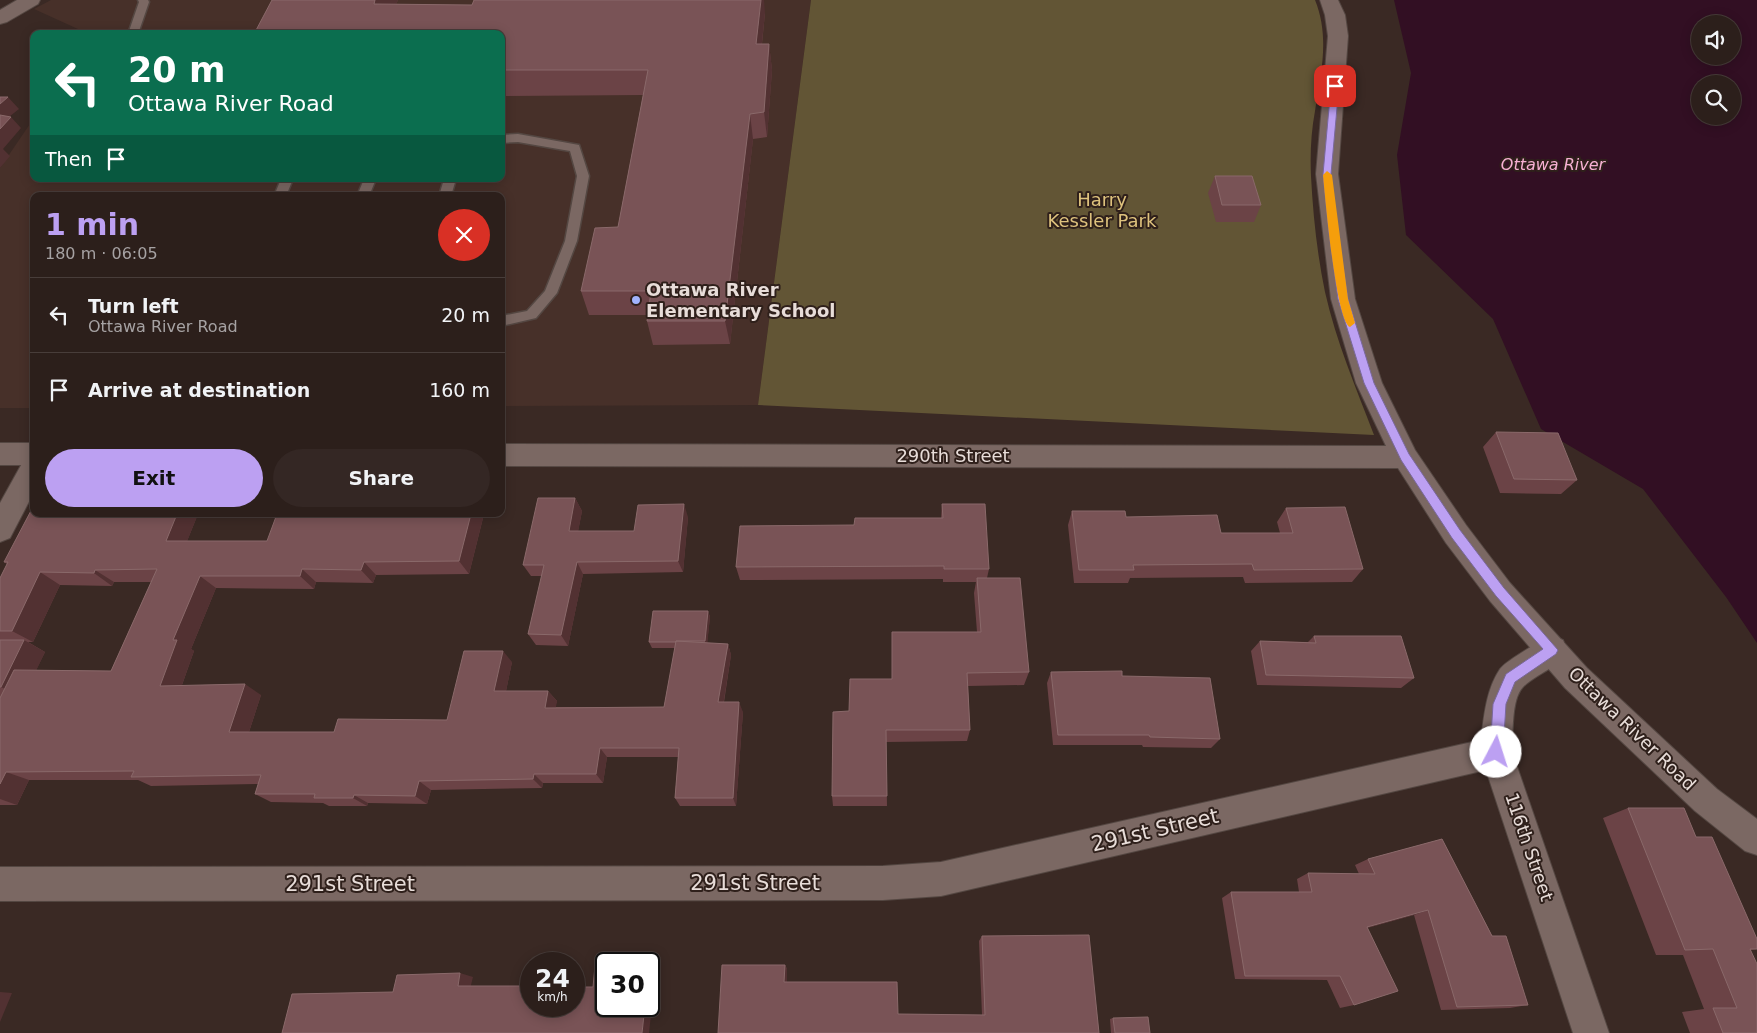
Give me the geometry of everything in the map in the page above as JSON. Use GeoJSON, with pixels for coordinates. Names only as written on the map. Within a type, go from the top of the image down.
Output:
{"type":"FeatureCollection","features":[{"type":"Feature","properties":{"kind":"street"},"geometry":{"type":"LineString","coordinates":[[0,18],[31,0]]}},
{"type":"Feature","properties":{"kind":"street","name":"Ottawa River Road"},"geometry":{"type":"LineString","coordinates":[[1329,0],[1335,15],[1338,36],[1327,174],[1343,299],[1369,383],[1405,457],[1461,541],[1500,592],[1576,678],[1706,800],[1757,839]]}},
{"type":"Feature","properties":{"kind":"street"},"geometry":{"type":"LineString","coordinates":[[0,454],[30,454]]}},
{"type":"Feature","properties":{"kind":"street","name":"290th Street"},"geometry":{"type":"LineString","coordinates":[[505,455],[1405,457]]}},
{"type":"Feature","properties":{"kind":"street"},"geometry":{"type":"LineString","coordinates":[[0,530],[30,474]]}},
{"type":"Feature","properties":{"kind":"street","name":"116th Street"},"geometry":{"type":"LineString","coordinates":[[1552,650],[1511,678],[1500,704],[1496,752],[1591,1033]]}},
{"type":"Feature","properties":{"kind":"street","name":"291st Street"},"geometry":{"type":"LineString","coordinates":[[0,884],[883,883],[941,879],[1496,752]]}},
{"type":"Feature","properties":{"kind":"lane"},"geometry":{"type":"LineString","coordinates":[[135,30],[143,0]]}},
{"type":"Feature","properties":{"kind":"lane"},"geometry":{"type":"LineString","coordinates":[[505,139],[518,138],[576,148],[584,176],[571,241],[551,293],[531,315],[505,321]]}},
{"type":"Feature","properties":{"kind":"shaded area","name":"Ottawa River Elementary School"},"geometry":{"type":"Polygon","coordinates":[[[51,0],[811,0],[758,405],[505,406],[505,192],[30,192],[30,408],[0,408],[0,168],[30,124],[30,182],[505,182],[505,30],[80,30],[34,9],[51,0]]]}},
{"type":"Feature","properties":{"kind":"green space","name":"Harry Kessler Park"},"geometry":{"type":"Polygon","coordinates":[[[811,0],[1315,0],[1320,14],[1323,55],[1311,152],[1314,220],[1325,292],[1335,328],[1374,435],[758,405],[811,0]]]}},
{"type":"Feature","properties":{"kind":"water","name":"Ottawa River"},"geometry":{"type":"Polygon","coordinates":[[[1394,0],[1757,0],[1757,643],[1726,597],[1643,489],[1541,429],[1493,319],[1406,235],[1397,155],[1411,73],[1394,0]]]}},
{"type":"Feature","properties":{"kind":"building"},"geometry":{"type":"Polygon","coordinates":[[[272,0],[375,0],[374,4],[472,5],[474,0],[761,0],[756,44],[769,44],[764,112],[750,114],[725,321],[647,321],[651,291],[581,291],[595,228],[618,227],[648,70],[505,70],[505,30],[256,30],[272,0]]]}},
{"type":"Feature","properties":{"kind":"building"},"geometry":{"type":"Polygon","coordinates":[[[0,97],[8,97],[0,104],[0,97]]]}},
{"type":"Feature","properties":{"kind":"building"},"geometry":{"type":"Polygon","coordinates":[[[0,115],[11,117],[0,129],[0,115]]]}},
{"type":"Feature","properties":{"kind":"building"},"geometry":{"type":"Polygon","coordinates":[[[1215,176],[1252,176],[1261,205],[1222,205],[1215,176]]]}},
{"type":"Feature","properties":{"kind":"building"},"geometry":{"type":"Polygon","coordinates":[[[1496,432],[1558,433],[1577,480],[1514,479],[1496,432]]]}},
{"type":"Feature","properties":{"kind":"building"},"geometry":{"type":"Polygon","coordinates":[[[538,498],[575,498],[569,531],[634,531],[638,505],[684,504],[678,561],[577,562],[561,635],[528,634],[544,565],[523,565],[538,498]]]}},
{"type":"Feature","properties":{"kind":"building"},"geometry":{"type":"Polygon","coordinates":[[[942,504],[985,504],[989,569],[944,569],[944,566],[736,567],[740,526],[854,525],[855,518],[943,518],[942,504]]]}},
{"type":"Feature","properties":{"kind":"building"},"geometry":{"type":"Polygon","coordinates":[[[1345,507],[1363,569],[1254,570],[1252,564],[1133,565],[1134,570],[1079,570],[1072,511],[1125,511],[1126,517],[1217,515],[1221,533],[1293,533],[1286,508],[1345,507]]]}},
{"type":"Feature","properties":{"kind":"building"},"geometry":{"type":"Polygon","coordinates":[[[30,513],[30,517],[176,517],[166,541],[267,541],[276,517],[470,517],[459,561],[364,562],[361,570],[302,569],[300,576],[200,576],[173,640],[177,640],[160,686],[245,684],[229,732],[334,732],[338,719],[447,720],[464,651],[503,651],[494,691],[548,691],[545,708],[664,707],[676,641],[728,644],[718,702],[739,702],[733,798],[675,798],[679,748],[600,748],[596,774],[534,774],[533,779],[419,781],[415,796],[354,795],[353,798],[314,798],[315,794],[255,794],[261,775],[131,777],[134,771],[6,772],[0,784],[0,698],[14,670],[111,671],[157,569],[95,570],[94,573],[40,572],[12,631],[0,631],[0,578],[8,562],[4,562],[30,513]]]}},
{"type":"Feature","properties":{"kind":"building"},"geometry":{"type":"Polygon","coordinates":[[[977,578],[1020,578],[1029,672],[967,673],[970,730],[886,730],[887,796],[832,796],[833,712],[849,711],[850,679],[892,679],[892,632],[981,632],[977,578]]]}},
{"type":"Feature","properties":{"kind":"building"},"geometry":{"type":"Polygon","coordinates":[[[653,611],[708,611],[705,641],[649,642],[653,611]]]}},
{"type":"Feature","properties":{"kind":"building"},"geometry":{"type":"Polygon","coordinates":[[[1314,636],[1401,636],[1414,678],[1266,675],[1260,641],[1316,643],[1314,636]]]}},
{"type":"Feature","properties":{"kind":"building"},"geometry":{"type":"Polygon","coordinates":[[[0,640],[24,640],[1,687],[0,687],[0,640]]]}},
{"type":"Feature","properties":{"kind":"building"},"geometry":{"type":"Polygon","coordinates":[[[1122,671],[1122,676],[1210,678],[1220,739],[1150,737],[1149,735],[1058,735],[1051,672],[1122,671]]]}},
{"type":"Feature","properties":{"kind":"building"},"geometry":{"type":"Polygon","coordinates":[[[1628,808],[1684,808],[1696,837],[1712,837],[1757,939],[1757,949],[1750,949],[1757,964],[1757,1033],[1723,1033],[1713,1008],[1737,1008],[1713,949],[1685,950],[1628,808]]]}},
{"type":"Feature","properties":{"kind":"building"},"geometry":{"type":"Polygon","coordinates":[[[1442,839],[1492,936],[1506,936],[1528,1005],[1457,1007],[1428,910],[1367,927],[1398,991],[1354,1005],[1340,976],[1245,976],[1231,892],[1312,892],[1308,873],[1375,874],[1368,859],[1442,839]]]}},
{"type":"Feature","properties":{"kind":"building"},"geometry":{"type":"Polygon","coordinates":[[[1089,935],[1099,1033],[718,1033],[722,965],[785,965],[784,982],[897,982],[898,1014],[985,1015],[982,936],[1089,935]]]}},
{"type":"Feature","properties":{"kind":"building"},"geometry":{"type":"Polygon","coordinates":[[[595,966],[595,1017],[644,1017],[642,1033],[282,1033],[292,994],[393,992],[397,975],[460,973],[458,986],[520,986],[520,1017],[585,1017],[585,987],[593,987],[595,966]]]}},
{"type":"Feature","properties":{"kind":"building"},"geometry":{"type":"Polygon","coordinates":[[[1148,1017],[1150,1033],[1115,1033],[1113,1018],[1148,1017]]]}},
{"type":"Feature","properties":{"kind":"slow traffic"},"geometry":{"type":"LineString","coordinates":[[1327,175],[1343,299],[1350,323]]}},
{"type":"Feature","properties":{"kind":"place","name":"Ottawa River Elementary School"},"geometry":{"type":"Point","coordinates":[636,300]}},
{"type":"Feature","properties":{"kind":"route"},"geometry":{"type":"LineString","coordinates":[[1335,86],[1327,174],[1333,233],[1343,299],[1369,383],[1405,457],[1456,534],[1500,592],[1552,650],[1534,660],[1511,678],[1500,704],[1496,752]]}}]}
